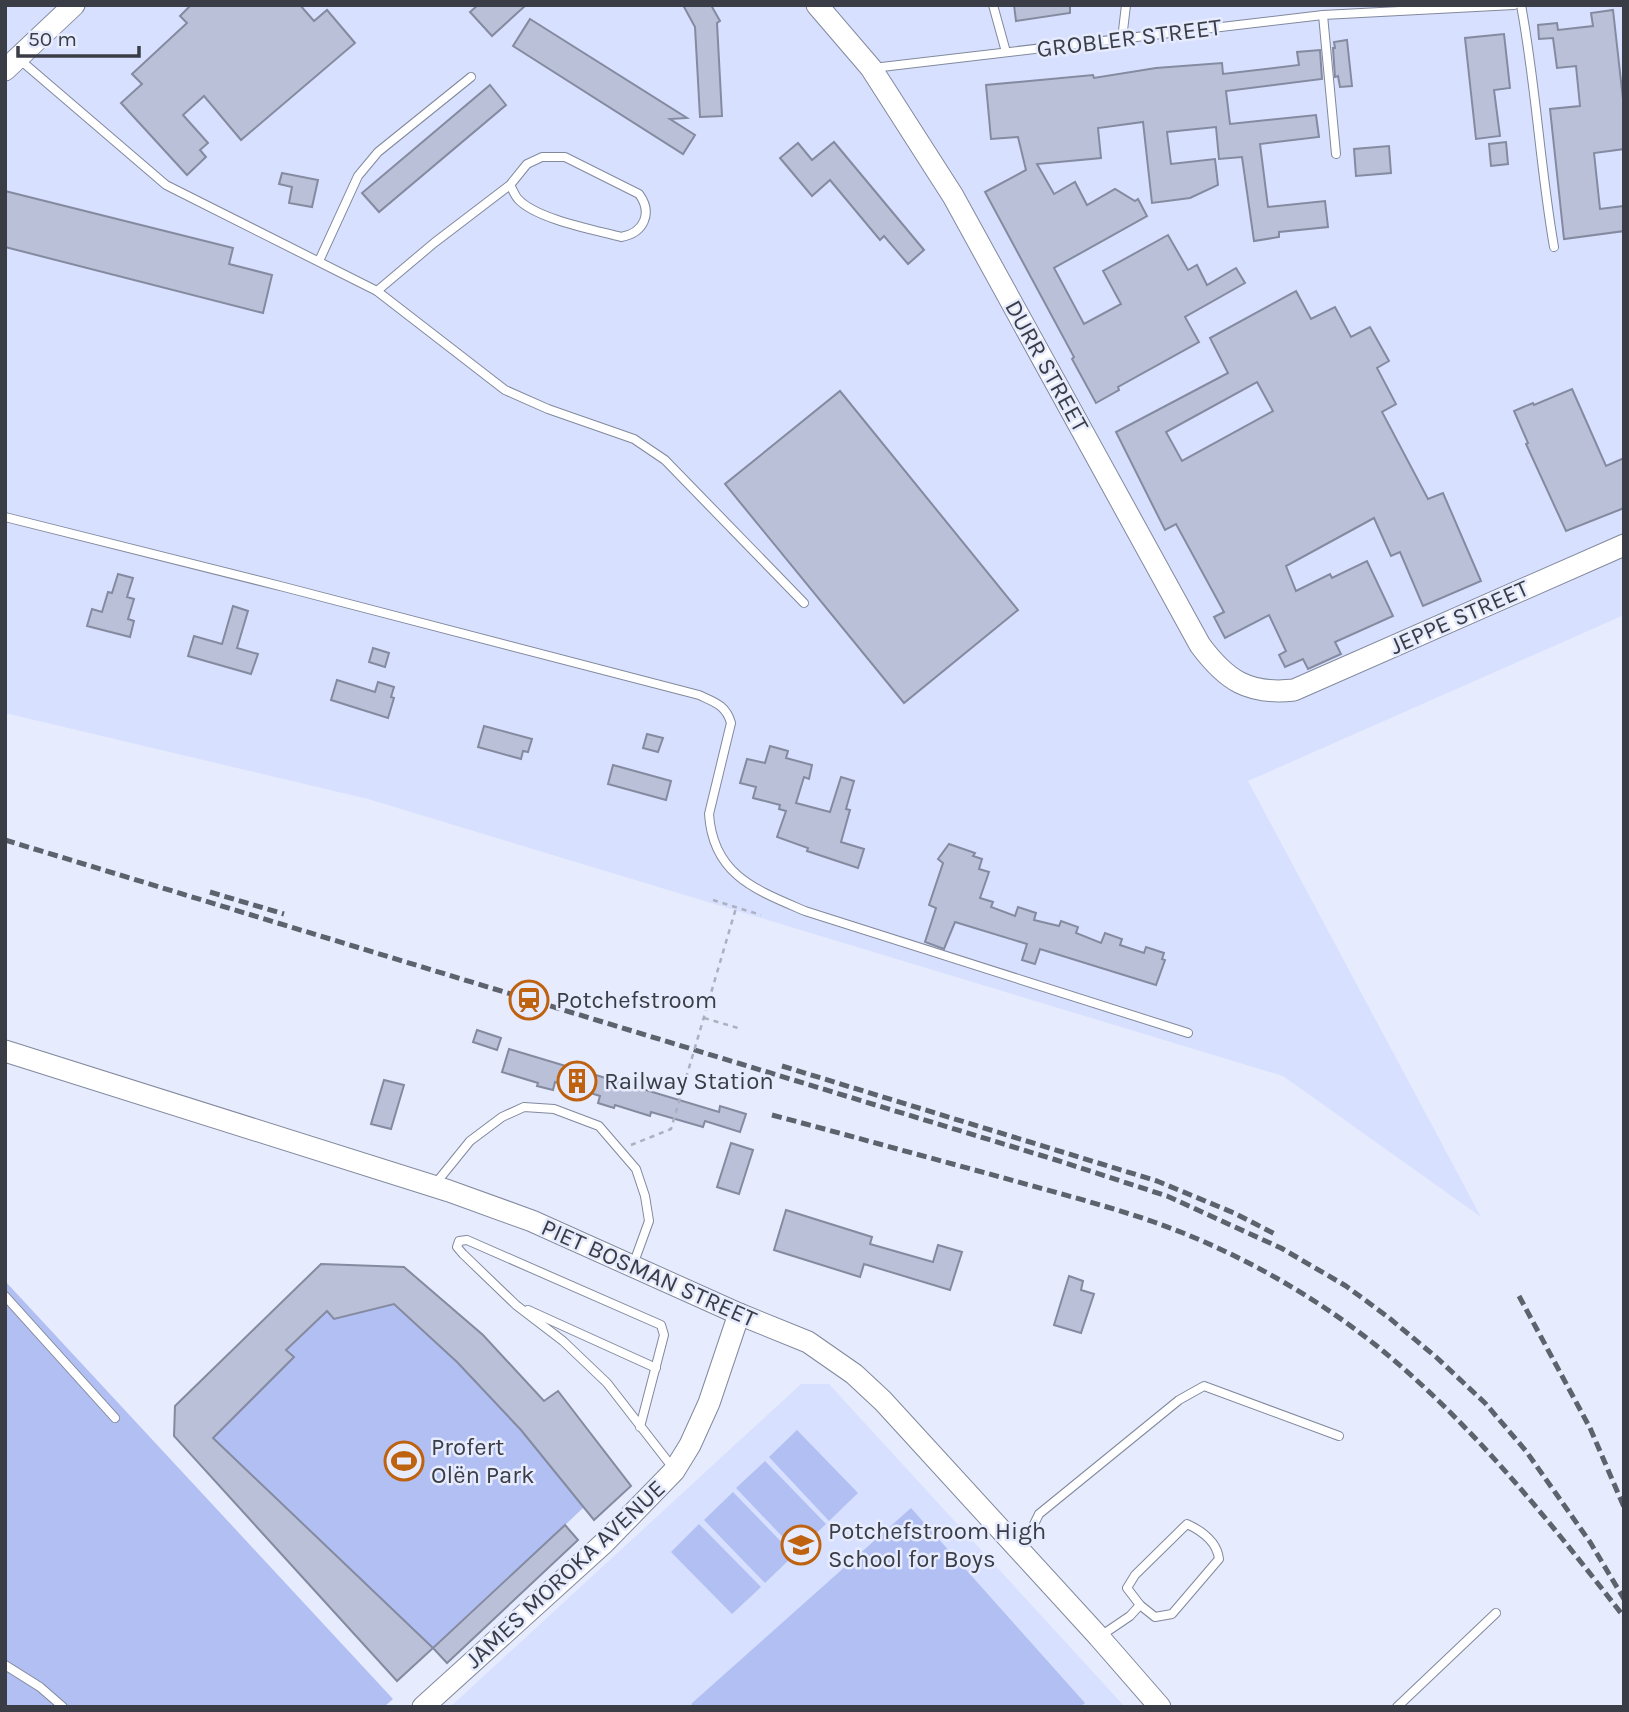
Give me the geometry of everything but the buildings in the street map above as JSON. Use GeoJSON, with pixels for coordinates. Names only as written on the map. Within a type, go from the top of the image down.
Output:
{"type":"FeatureCollection","features":[{"type":"Feature","properties":{"kind":"street"},"geometry":{"type":"LineString","coordinates":[[12,64],[74,5]]}},
{"type":"Feature","properties":{"kind":"street","name":"DURR STREET"},"geometry":{"type":"LineString","coordinates":[[817,5],[871,68],[953,196],[1200,645],[1216,667],[1235,681],[1254,690],[1294,690]]}},
{"type":"Feature","properties":{"kind":"street","name":"JEPPE STREET"},"geometry":{"type":"LineString","coordinates":[[1294,690],[1624,545]]}},
{"type":"Feature","properties":{"kind":"street","name":"PIET BOSMAN STREET"},"geometry":{"type":"LineString","coordinates":[[5,1051],[434,1186],[532,1221],[808,1342],[854,1374],[892,1411],[1160,1707]]}},
{"type":"Feature","properties":{"kind":"street","name":"JAMES MOROKA AVENUE"},"geometry":{"type":"LineString","coordinates":[[423,1707],[604,1543],[674,1471],[690,1446],[709,1403],[739,1314]]}},
{"type":"Feature","properties":{"kind":"lane"},"geometry":{"type":"LineString","coordinates":[[993,5],[1006,52]]}},
{"type":"Feature","properties":{"kind":"lane"},"geometry":{"type":"LineString","coordinates":[[1122,39],[1126,5]]}},
{"type":"Feature","properties":{"kind":"lane","name":"GROBLER STREET"},"geometry":{"type":"LineString","coordinates":[[871,68],[1323,15],[1514,5]]}},
{"type":"Feature","properties":{"kind":"lane"},"geometry":{"type":"LineString","coordinates":[[1521,5],[1554,247]]}},
{"type":"Feature","properties":{"kind":"lane"},"geometry":{"type":"LineString","coordinates":[[1323,15],[1336,154]]}},
{"type":"Feature","properties":{"kind":"lane"},"geometry":{"type":"LineString","coordinates":[[12,64],[166,185],[377,291],[505,390],[548,409],[634,439],[665,460],[804,603]]}},
{"type":"Feature","properties":{"kind":"lane"},"geometry":{"type":"LineString","coordinates":[[318,261],[358,176],[378,152],[471,77]]}},
{"type":"Feature","properties":{"kind":"lane"},"geometry":{"type":"LineString","coordinates":[[377,291],[510,185],[527,164],[542,157],[565,158],[639,194],[646,204],[647,215],[638,230],[621,237],[538,212],[517,199],[510,185]]}},
{"type":"Feature","properties":{"kind":"lane"},"geometry":{"type":"LineString","coordinates":[[5,517],[699,695],[728,712],[731,723],[709,814],[710,828],[714,846],[729,867],[743,880],[766,894],[806,911],[1188,1033]]}},
{"type":"Feature","properties":{"kind":"lane"},"geometry":{"type":"LineString","coordinates":[[434,1186],[470,1141],[502,1117],[524,1107],[554,1109],[600,1126],[636,1169],[645,1196],[649,1221],[633,1265]]}},
{"type":"Feature","properties":{"kind":"lane"},"geometry":{"type":"LineString","coordinates":[[640,1427],[664,1335],[660,1325],[467,1240],[458,1241],[457,1247],[463,1254],[516,1305],[563,1341],[607,1383],[640,1427],[674,1471]]}},
{"type":"Feature","properties":{"kind":"lane"},"geometry":{"type":"LineString","coordinates":[[5,1296],[115,1418]]}},
{"type":"Feature","properties":{"kind":"lane"},"geometry":{"type":"LineString","coordinates":[[516,1305],[656,1368]]}},
{"type":"Feature","properties":{"kind":"lane"},"geometry":{"type":"LineString","coordinates":[[1021,1551],[1039,1514],[1178,1400],[1204,1386],[1339,1436]]}},
{"type":"Feature","properties":{"kind":"lane"},"geometry":{"type":"LineString","coordinates":[[1187,1524],[1198,1529],[1218,1548],[1219,1559],[1172,1614],[1156,1617],[1140,1605],[1127,1588],[1135,1575],[1187,1524]]}},
{"type":"Feature","properties":{"kind":"lane"},"geometry":{"type":"LineString","coordinates":[[1099,1637],[1130,1616],[1140,1605]]}},
{"type":"Feature","properties":{"kind":"lane"},"geometry":{"type":"LineString","coordinates":[[1397,1707],[1496,1613]]}},
{"type":"Feature","properties":{"kind":"lane"},"geometry":{"type":"LineString","coordinates":[[5,1665],[40,1687],[64,1707]]}},
{"type":"Feature","properties":{"kind":"path"},"geometry":{"type":"LineString","coordinates":[[713,900],[761,915]]}},
{"type":"Feature","properties":{"kind":"path"},"geometry":{"type":"LineString","coordinates":[[618,1150],[671,1129],[736,908]]}},
{"type":"Feature","properties":{"kind":"path"},"geometry":{"type":"LineString","coordinates":[[704,1018],[738,1028],[740,1024]]}},
{"type":"Feature","properties":{"kind":"shaded area"},"geometry":{"type":"Polygon","coordinates":[[[5,5],[1624,5],[1624,615],[1248,781],[1481,1217],[1283,1076],[368,799],[5,713],[5,5]]]}},
{"type":"Feature","properties":{"kind":"shaded area","name":"Profert Olën Park"},"geometry":{"type":"Polygon","coordinates":[[[321,1264],[404,1267],[483,1335],[544,1401],[558,1391],[631,1486],[594,1519],[584,1507],[565,1525],[579,1540],[447,1663],[433,1648],[397,1681],[174,1436],[175,1406],[321,1264]]]}},
{"type":"Feature","properties":{"kind":"shaded area"},"geometry":{"type":"Polygon","coordinates":[[[5,1281],[393,1699],[384,1707],[5,1707],[5,1281]]]}},
{"type":"Feature","properties":{"kind":"shaded area","name":"Potchefstroom High School for Boys"},"geometry":{"type":"Polygon","coordinates":[[[801,1384],[829,1384],[1125,1707],[450,1707],[801,1384]]]}},
{"type":"Feature","properties":{"kind":"shaded area"},"geometry":{"type":"Polygon","coordinates":[[[797,1430],[858,1493],[829,1521],[769,1457],[797,1430]]]}},
{"type":"Feature","properties":{"kind":"shaded area"},"geometry":{"type":"Polygon","coordinates":[[[765,1461],[826,1524],[797,1552],[736,1488],[765,1461]]]}},
{"type":"Feature","properties":{"kind":"shaded area"},"geometry":{"type":"Polygon","coordinates":[[[733,1492],[794,1555],[765,1583],[704,1520],[733,1492]]]}},
{"type":"Feature","properties":{"kind":"shaded area"},"geometry":{"type":"Polygon","coordinates":[[[911,1508],[1085,1703],[1080,1707],[694,1707],[691,1704],[911,1508]]]}},
{"type":"Feature","properties":{"kind":"shaded area"},"geometry":{"type":"Polygon","coordinates":[[[699,1524],[761,1587],[732,1614],[671,1552],[699,1524]]]}},
{"type":"Feature","properties":{"kind":"railway"},"geometry":{"type":"LineString","coordinates":[[5,840],[1053,1159],[1167,1196],[1281,1248],[1346,1286],[1388,1317],[1485,1403],[1526,1451],[1590,1542],[1624,1599]]}},
{"type":"Feature","properties":{"kind":"railway"},"geometry":{"type":"LineString","coordinates":[[210,892],[284,914]]}},
{"type":"Feature","properties":{"kind":"railway"},"geometry":{"type":"LineString","coordinates":[[782,1066],[1157,1181],[1234,1213],[1275,1234]]}},
{"type":"Feature","properties":{"kind":"railway"},"geometry":{"type":"LineString","coordinates":[[772,1115],[1154,1222],[1245,1261],[1303,1294],[1383,1351],[1449,1411],[1511,1477],[1624,1617]]}},
{"type":"Feature","properties":{"kind":"railway"},"geometry":{"type":"LineString","coordinates":[[1519,1296],[1590,1428],[1624,1507]]}},
{"type":"Feature","properties":{"kind":"place","name":"Potchefstroom"},"geometry":{"type":"Point","coordinates":[529,1000]}},
{"type":"Feature","properties":{"kind":"place","name":"Railway Station"},"geometry":{"type":"Point","coordinates":[577,1081]}},
{"type":"Feature","properties":{"kind":"place","name":"Profert Olën Park"},"geometry":{"type":"Point","coordinates":[404,1461]}},
{"type":"Feature","properties":{"kind":"place","name":"Potchefstroom High School for Boys"},"geometry":{"type":"Point","coordinates":[801,1545]}}]}
